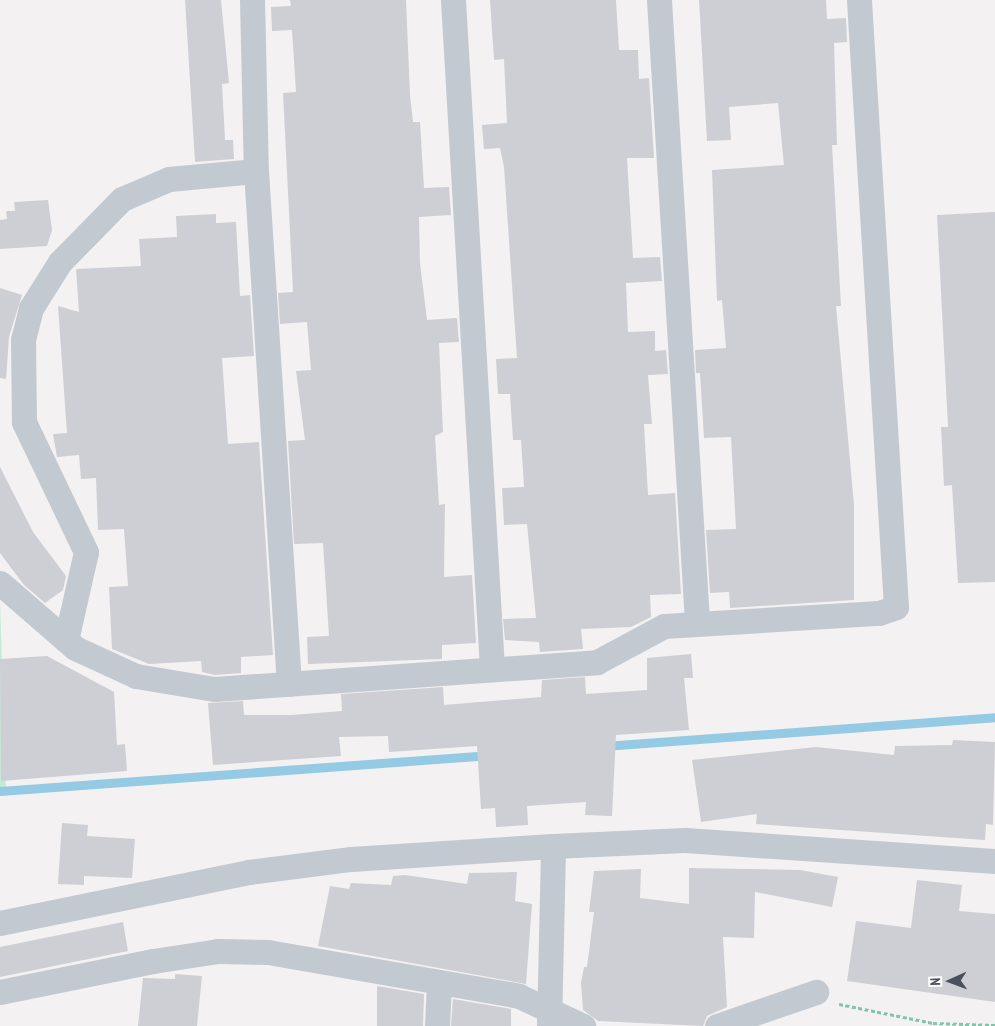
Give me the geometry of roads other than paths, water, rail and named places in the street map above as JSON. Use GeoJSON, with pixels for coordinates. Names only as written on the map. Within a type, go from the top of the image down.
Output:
{"type":"FeatureCollection","features":[{"type":"Feature","properties":{"kind":"street"},"geometry":{"type":"LineString","coordinates":[[252,0],[256,171],[289,684]]}},
{"type":"Feature","properties":{"kind":"street"},"geometry":{"type":"LineString","coordinates":[[453,0],[492,669]]}},
{"type":"Feature","properties":{"kind":"street"},"geometry":{"type":"LineString","coordinates":[[659,0],[697,621]]}},
{"type":"Feature","properties":{"kind":"street"},"geometry":{"type":"LineString","coordinates":[[0,583],[66,640],[136,676],[214,689],[597,662],[664,626],[697,621],[879,613],[896,607],[859,0]]}},
{"type":"Feature","properties":{"kind":"street"},"geometry":{"type":"LineString","coordinates":[[66,640],[86,552],[24,422],[22,348],[31,308],[60,262],[122,199],[169,179],[256,171]]}},
{"type":"Feature","properties":{"kind":"street"},"geometry":{"type":"LineString","coordinates":[[0,923],[250,872],[351,859],[553,846],[684,840],[995,861]]}},
{"type":"Feature","properties":{"kind":"street"},"geometry":{"type":"LineString","coordinates":[[549,1020],[553,846]]}},
{"type":"Feature","properties":{"kind":"street"},"geometry":{"type":"LineString","coordinates":[[0,992],[218,951],[268,952],[519,996],[549,1020],[583,1026]]}},
{"type":"Feature","properties":{"kind":"street"},"geometry":{"type":"LineString","coordinates":[[437,1026],[439,983]]}},
{"type":"Feature","properties":{"kind":"street"},"geometry":{"type":"LineString","coordinates":[[717,1026],[816,992]]}},
{"type":"Feature","properties":{"kind":"waterway"},"geometry":{"type":"LineString","coordinates":[[604,746],[995,717]]}},
{"type":"Feature","properties":{"kind":"waterway"},"geometry":{"type":"LineString","coordinates":[[0,791],[488,755]]}}]}
